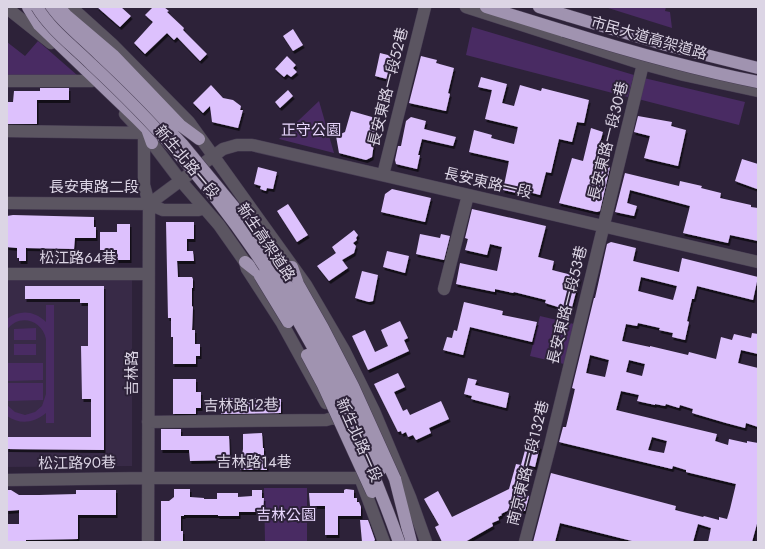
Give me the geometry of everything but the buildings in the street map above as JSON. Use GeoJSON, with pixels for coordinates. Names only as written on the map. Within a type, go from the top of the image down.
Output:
{"type":"FeatureCollection","features":[{"type":"Feature","properties":{"kind":"highway"},"geometry":{"type":"LineString","coordinates":[[28,7],[39,25],[137,118],[147,130],[146,137]]}},
{"type":"Feature","properties":{"kind":"highway","name":"新生高架道路"},"geometry":{"type":"LineString","coordinates":[[38,7],[49,23],[135,106],[177,152],[218,202],[250,247],[284,298],[332,384],[363,450],[400,542]]}},
{"type":"Feature","properties":{"kind":"highway","name":"新生高架道路"},"geometry":{"type":"LineString","coordinates":[[49,7],[60,21],[124,82],[183,145],[231,203],[263,248],[300,306],[332,363],[362,424],[408,542]]}},
{"type":"Feature","properties":{"kind":"highway"},"geometry":{"type":"LineString","coordinates":[[59,7],[66,15],[113,55],[180,125],[199,139]]}},
{"type":"Feature","properties":{"kind":"highway","name":"市民大道高架道路"},"geometry":{"type":"LineString","coordinates":[[486,7],[633,52],[700,70],[758,82]]}},
{"type":"Feature","properties":{"kind":"highway"},"geometry":{"type":"LineString","coordinates":[[498,7],[523,18]]}},
{"type":"Feature","properties":{"kind":"highway","name":"市民大道高架道路"},"geometry":{"type":"LineString","coordinates":[[539,7],[659,44],[758,68]]}},
{"type":"Feature","properties":{"kind":"highway"},"geometry":{"type":"LineString","coordinates":[[245,262],[258,273],[288,321],[323,386],[393,542]]}},
{"type":"Feature","properties":{"kind":"highway"},"geometry":{"type":"LineString","coordinates":[[292,267],[298,284],[339,358],[366,411],[395,478],[411,542]]}},
{"type":"Feature","properties":{"kind":"street"},"geometry":{"type":"LineString","coordinates":[[16,7],[40,34]]}},
{"type":"Feature","properties":{"kind":"street","name":"新生北路一段"},"geometry":{"type":"LineString","coordinates":[[70,7],[112,44],[189,122],[199,139],[306,284],[344,350],[374,411],[426,542]]}},
{"type":"Feature","properties":{"kind":"street","name":"長安東路一段52巷"},"geometry":{"type":"LineString","coordinates":[[383,175],[425,7]]}},
{"type":"Feature","properties":{"kind":"street"},"geometry":{"type":"LineString","coordinates":[[466,7],[643,64],[684,75],[758,91]]}},
{"type":"Feature","properties":{"kind":"street"},"geometry":{"type":"LineString","coordinates":[[553,7],[663,41],[758,64]]}},
{"type":"Feature","properties":{"kind":"street","name":"新生北路一段"},"geometry":{"type":"LineString","coordinates":[[7,8],[67,57],[92,81],[146,137],[180,180],[219,225],[245,262],[247,269],[297,350],[333,418],[360,478],[384,542]]}},
{"type":"Feature","properties":{"kind":"street"},"geometry":{"type":"LineString","coordinates":[[578,43],[587,41],[592,23],[587,18]]}},
{"type":"Feature","properties":{"kind":"street"},"geometry":{"type":"LineString","coordinates":[[596,49],[589,42],[595,23],[604,23]]}},
{"type":"Feature","properties":{"kind":"street","name":"長安東路一段30巷"},"geometry":{"type":"LineString","coordinates":[[603,227],[643,64]]}},
{"type":"Feature","properties":{"kind":"street"},"geometry":{"type":"LineString","coordinates":[[7,81],[92,81]]}},
{"type":"Feature","properties":{"kind":"street"},"geometry":{"type":"LineString","coordinates":[[7,131],[146,137]]}},
{"type":"Feature","properties":{"kind":"street","name":"吉林路"},"geometry":{"type":"LineString","coordinates":[[146,137],[144,185],[149,204],[148,542]]}},
{"type":"Feature","properties":{"kind":"street","name":"長安東路一段"},"geometry":{"type":"LineString","coordinates":[[213,156],[227,147],[252,145],[758,262]]}},
{"type":"Feature","properties":{"kind":"street","name":"長安東路二段"},"geometry":{"type":"LineString","coordinates":[[7,203],[149,204],[213,156]]}},
{"type":"Feature","properties":{"kind":"street"},"geometry":{"type":"LineString","coordinates":[[444,289],[468,195]]}},
{"type":"Feature","properties":{"kind":"street"},"geometry":{"type":"LineString","coordinates":[[149,204],[163,210],[198,210],[204,208]]}},
{"type":"Feature","properties":{"kind":"street","name":"長安東路一段53巷"},"geometry":{"type":"LineString","coordinates":[[562,391],[603,227]]}},
{"type":"Feature","properties":{"kind":"street","name":"松江路64巷"},"geometry":{"type":"LineString","coordinates":[[7,274],[148,274]]}},
{"type":"Feature","properties":{"kind":"street","name":"南京東路一段132巷"},"geometry":{"type":"LineString","coordinates":[[525,542],[550,446],[562,391]]}},
{"type":"Feature","properties":{"kind":"street"},"geometry":{"type":"LineString","coordinates":[[333,418],[344,422],[362,464],[371,466]]}},
{"type":"Feature","properties":{"kind":"street","name":"吉林路12巷"},"geometry":{"type":"LineString","coordinates":[[148,422],[326,420],[333,418]]}},
{"type":"Feature","properties":{"kind":"street"},"geometry":{"type":"LineString","coordinates":[[379,528],[383,523],[366,475],[371,466],[393,456]]}},
{"type":"Feature","properties":{"kind":"street","name":"吉林路14巷"},"geometry":{"type":"LineString","coordinates":[[148,478],[360,478]]}},
{"type":"Feature","properties":{"kind":"street","name":"松江路90巷"},"geometry":{"type":"LineString","coordinates":[[7,480],[148,478]]}},
{"type":"Feature","properties":{"kind":"shaded area"},"geometry":{"type":"Polygon","coordinates":[[[132,278],[132,466],[7,467],[7,279],[132,278]]]}},
{"type":"Feature","properties":{"kind":"green space"},"geometry":{"type":"Polygon","coordinates":[[[605,7],[666,7],[665,11],[670,12],[672,28],[605,7]]]}},
{"type":"Feature","properties":{"kind":"green space"},"geometry":{"type":"Polygon","coordinates":[[[472,27],[634,75],[628,97],[466,55],[472,27]]]}},
{"type":"Feature","properties":{"kind":"green space"},"geometry":{"type":"Polygon","coordinates":[[[38,41],[77,75],[8,75],[7,42],[25,56],[38,41]]]}},
{"type":"Feature","properties":{"kind":"green space"},"geometry":{"type":"Polygon","coordinates":[[[644,78],[745,102],[739,125],[638,99],[644,78]]]}},
{"type":"Feature","properties":{"kind":"green space","name":"正守公園"},"geometry":{"type":"Polygon","coordinates":[[[319,101],[334,153],[279,139],[319,101]]]}},
{"type":"Feature","properties":{"kind":"green space"},"geometry":{"type":"Polygon","coordinates":[[[46,305],[54,305],[54,423],[46,423],[46,413],[32,421],[17,421],[7,416],[7,405],[15,412],[25,415],[35,412],[42,406],[46,394],[46,339],[44,332],[40,327],[30,321],[24,320],[18,322],[7,330],[7,319],[17,314],[27,313],[37,315],[46,322],[46,305]]]}},
{"type":"Feature","properties":{"kind":"green space"},"geometry":{"type":"Polygon","coordinates":[[[540,316],[574,324],[564,364],[530,356],[540,316]]]}},
{"type":"Feature","properties":{"kind":"green space"},"geometry":{"type":"Polygon","coordinates":[[[36,328],[36,340],[14,340],[14,329],[36,328]]]}},
{"type":"Feature","properties":{"kind":"green space"},"geometry":{"type":"Polygon","coordinates":[[[14,344],[36,344],[36,355],[14,355],[14,344]]]}},
{"type":"Feature","properties":{"kind":"green space"},"geometry":{"type":"Polygon","coordinates":[[[8,363],[43,363],[43,380],[8,381],[8,363]]]}},
{"type":"Feature","properties":{"kind":"green space"},"geometry":{"type":"Polygon","coordinates":[[[8,383],[43,383],[43,400],[8,401],[8,383]]]}},
{"type":"Feature","properties":{"kind":"green space","name":"吉林公園"},"geometry":{"type":"Polygon","coordinates":[[[264,488],[307,488],[307,542],[265,542],[264,488]]]}}]}
